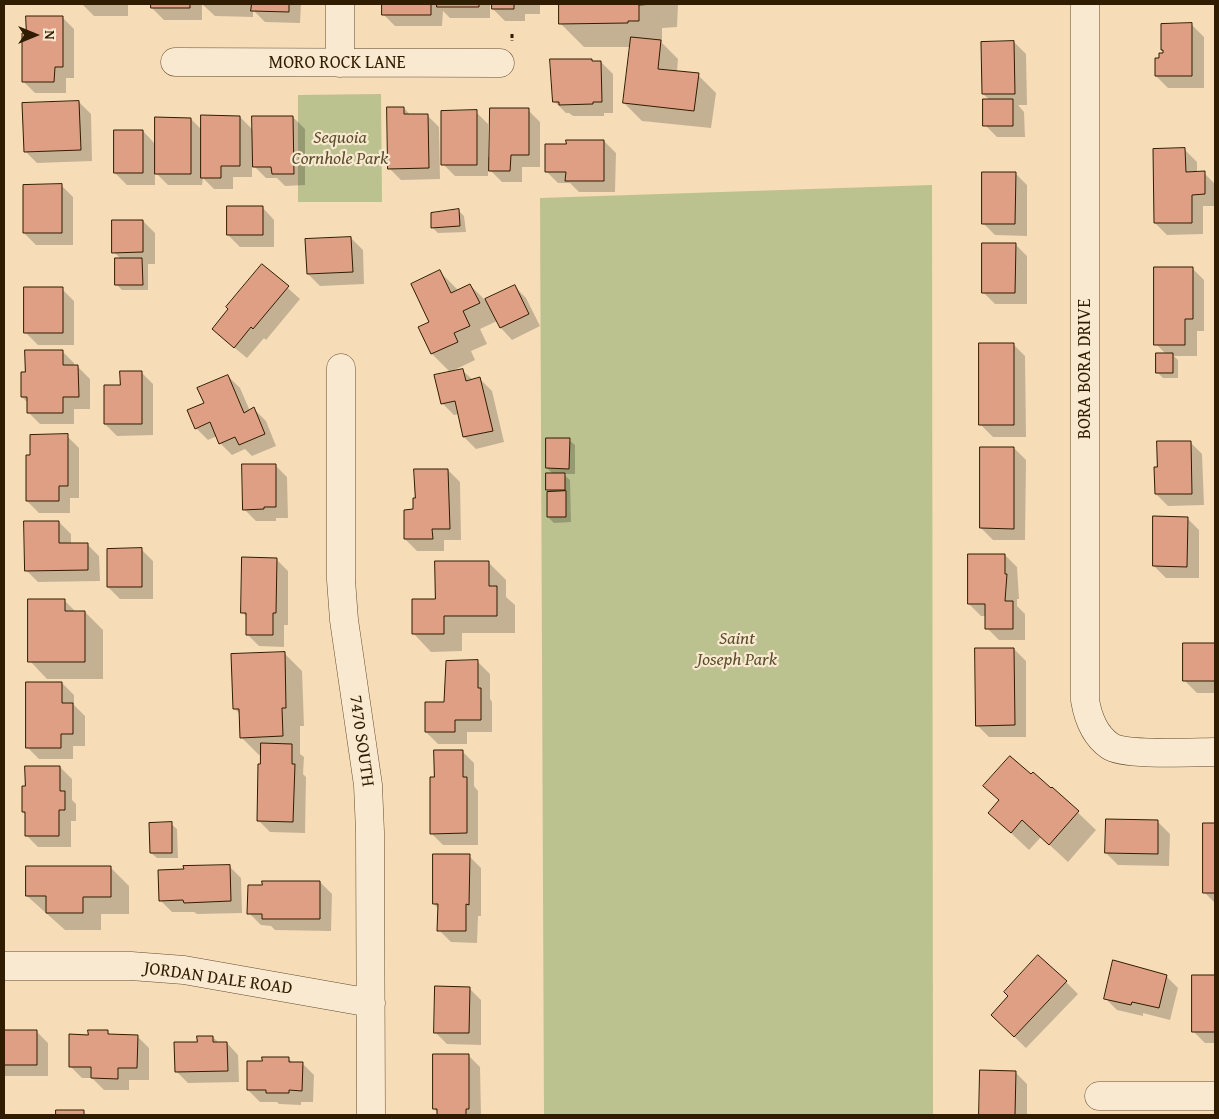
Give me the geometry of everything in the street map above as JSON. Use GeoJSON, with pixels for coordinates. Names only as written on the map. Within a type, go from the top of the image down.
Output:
{"type":"FeatureCollection","features":[{"type":"Feature","properties":{"kind":"street"},"geometry":{"type":"LineString","coordinates":[[340,4],[340,63]]}},
{"type":"Feature","properties":{"kind":"street","name":"BORA BORA DRIVE"},"geometry":{"type":"LineString","coordinates":[[1085,4],[1085,700],[1088,718],[1096,733],[1112,748],[1136,752],[1215,752]]}},
{"type":"Feature","properties":{"kind":"street","name":"MORO ROCK LANE"},"geometry":{"type":"LineString","coordinates":[[174,62],[500,63]]}},
{"type":"Feature","properties":{"kind":"street","name":"7470 SOUTH"},"geometry":{"type":"LineString","coordinates":[[341,368],[341,580],[344,620],[368,785],[370,832],[372,1115]]}},
{"type":"Feature","properties":{"kind":"street","name":"JORDAN DALE ROAD"},"geometry":{"type":"LineString","coordinates":[[4,966],[131,966],[184,970],[371,1003]]}},
{"type":"Feature","properties":{"kind":"street"},"geometry":{"type":"LineString","coordinates":[[1099,1096],[1215,1096]]}},
{"type":"Feature","properties":{"kind":"green space","name":"Sequoia Cornhole Park"},"geometry":{"type":"Polygon","coordinates":[[[381,94],[382,202],[298,202],[298,95],[381,94]]]}},
{"type":"Feature","properties":{"kind":"green space","name":"Saint Joseph Park"},"geometry":{"type":"Polygon","coordinates":[[[932,185],[933,1115],[544,1115],[540,198],[932,185]]]}},
{"type":"Feature","properties":{"kind":"building"},"geometry":{"type":"Polygon","coordinates":[[[151,4],[190,4],[190,8],[151,8],[151,4]]]}},
{"type":"Feature","properties":{"kind":"building"},"geometry":{"type":"Polygon","coordinates":[[[252,4],[289,4],[289,12],[251,11],[252,4]]]}},
{"type":"Feature","properties":{"kind":"building"},"geometry":{"type":"Polygon","coordinates":[[[382,4],[431,4],[431,15],[382,15],[382,4]]]}},
{"type":"Feature","properties":{"kind":"building"},"geometry":{"type":"Polygon","coordinates":[[[437,4],[479,4],[479,7],[437,7],[437,4]]]}},
{"type":"Feature","properties":{"kind":"building"},"geometry":{"type":"Polygon","coordinates":[[[492,4],[514,4],[514,9],[492,9],[492,4]]]}},
{"type":"Feature","properties":{"kind":"building"},"geometry":{"type":"Polygon","coordinates":[[[559,4],[654,4],[639,5],[639,21],[628,21],[628,23],[559,24],[559,4]]]}},
{"type":"Feature","properties":{"kind":"building"},"geometry":{"type":"Polygon","coordinates":[[[26,16],[63,16],[63,67],[55,67],[54,82],[22,82],[22,33],[26,33],[26,16]]]}},
{"type":"Feature","properties":{"kind":"building"},"geometry":{"type":"Polygon","coordinates":[[[1192,23],[1192,76],[1155,76],[1155,58],[1159,58],[1159,53],[1163,53],[1163,50],[1161,50],[1161,24],[1192,23]]]}},
{"type":"Feature","properties":{"kind":"building"},"geometry":{"type":"Polygon","coordinates":[[[631,37],[661,40],[658,69],[699,73],[694,111],[623,103],[631,37]]]}},
{"type":"Feature","properties":{"kind":"building"},"geometry":{"type":"Polygon","coordinates":[[[1014,41],[1015,94],[982,94],[981,42],[1014,41]]]}},
{"type":"Feature","properties":{"kind":"building"},"geometry":{"type":"Polygon","coordinates":[[[550,59],[592,59],[592,61],[601,61],[602,102],[559,105],[559,102],[553,102],[550,59]]]}},
{"type":"Feature","properties":{"kind":"building"},"geometry":{"type":"Polygon","coordinates":[[[983,99],[1013,99],[1013,126],[983,126],[983,99]]]}},
{"type":"Feature","properties":{"kind":"building"},"geometry":{"type":"Polygon","coordinates":[[[79,101],[81,150],[24,152],[22,103],[79,101]]]}},
{"type":"Feature","properties":{"kind":"building"},"geometry":{"type":"Polygon","coordinates":[[[387,107],[404,107],[404,114],[428,114],[429,168],[388,169],[387,107]]]}},
{"type":"Feature","properties":{"kind":"building"},"geometry":{"type":"Polygon","coordinates":[[[490,108],[529,108],[529,155],[511,155],[510,171],[489,171],[490,108]]]}},
{"type":"Feature","properties":{"kind":"building"},"geometry":{"type":"Polygon","coordinates":[[[477,110],[477,165],[441,165],[441,111],[477,110]]]}},
{"type":"Feature","properties":{"kind":"building"},"geometry":{"type":"Polygon","coordinates":[[[201,115],[240,116],[240,166],[221,166],[221,178],[201,178],[201,115]]]}},
{"type":"Feature","properties":{"kind":"building"},"geometry":{"type":"Polygon","coordinates":[[[252,116],[293,116],[294,174],[272,174],[271,167],[253,167],[252,116]]]}},
{"type":"Feature","properties":{"kind":"building"},"geometry":{"type":"Polygon","coordinates":[[[155,117],[191,118],[191,174],[155,174],[155,117]]]}},
{"type":"Feature","properties":{"kind":"building"},"geometry":{"type":"Polygon","coordinates":[[[114,130],[143,130],[143,173],[114,173],[114,130]]]}},
{"type":"Feature","properties":{"kind":"building"},"geometry":{"type":"Polygon","coordinates":[[[566,140],[604,140],[604,181],[565,181],[566,172],[545,172],[545,144],[566,144],[566,140]]]}},
{"type":"Feature","properties":{"kind":"building"},"geometry":{"type":"Polygon","coordinates":[[[1185,148],[1186,172],[1205,171],[1205,194],[1192,195],[1192,223],[1154,223],[1153,149],[1185,148]]]}},
{"type":"Feature","properties":{"kind":"building"},"geometry":{"type":"Polygon","coordinates":[[[982,172],[1016,172],[1015,224],[982,224],[982,172]]]}},
{"type":"Feature","properties":{"kind":"building"},"geometry":{"type":"Polygon","coordinates":[[[62,184],[62,233],[23,233],[23,185],[62,184]]]}},
{"type":"Feature","properties":{"kind":"building"},"geometry":{"type":"Polygon","coordinates":[[[227,206],[263,206],[263,235],[227,235],[227,206]]]}},
{"type":"Feature","properties":{"kind":"building"},"geometry":{"type":"Polygon","coordinates":[[[459,209],[460,226],[431,228],[431,213],[459,209]]]}},
{"type":"Feature","properties":{"kind":"building"},"geometry":{"type":"Polygon","coordinates":[[[112,220],[143,220],[143,252],[112,253],[112,220]]]}},
{"type":"Feature","properties":{"kind":"building"},"geometry":{"type":"Polygon","coordinates":[[[351,237],[353,272],[307,274],[305,239],[351,237]]]}},
{"type":"Feature","properties":{"kind":"building"},"geometry":{"type":"Polygon","coordinates":[[[982,243],[1016,243],[1015,293],[982,293],[982,243]]]}},
{"type":"Feature","properties":{"kind":"building"},"geometry":{"type":"Polygon","coordinates":[[[115,258],[142,258],[143,285],[115,285],[115,258]]]}},
{"type":"Feature","properties":{"kind":"building"},"geometry":{"type":"Polygon","coordinates":[[[262,264],[289,286],[253,329],[251,327],[234,348],[212,329],[228,309],[226,307],[262,264]]]}},
{"type":"Feature","properties":{"kind":"building"},"geometry":{"type":"Polygon","coordinates":[[[1154,267],[1193,267],[1193,319],[1185,319],[1185,345],[1154,345],[1154,267]]]}},
{"type":"Feature","properties":{"kind":"building"},"geometry":{"type":"Polygon","coordinates":[[[440,270],[451,293],[470,284],[480,303],[463,311],[470,326],[454,333],[458,342],[431,354],[418,327],[429,322],[411,284],[440,270]]]}},
{"type":"Feature","properties":{"kind":"building"},"geometry":{"type":"Polygon","coordinates":[[[515,285],[529,314],[500,328],[485,299],[515,285]]]}},
{"type":"Feature","properties":{"kind":"building"},"geometry":{"type":"Polygon","coordinates":[[[24,287],[63,287],[63,333],[24,333],[24,287]]]}},
{"type":"Feature","properties":{"kind":"building"},"geometry":{"type":"Polygon","coordinates":[[[979,343],[1014,343],[1014,425],[979,425],[979,343]]]}},
{"type":"Feature","properties":{"kind":"building"},"geometry":{"type":"Polygon","coordinates":[[[25,350],[63,350],[63,365],[78,365],[79,397],[63,397],[63,413],[27,413],[27,397],[21,397],[21,372],[25,372],[25,350]]]}},
{"type":"Feature","properties":{"kind":"building"},"geometry":{"type":"Polygon","coordinates":[[[1156,353],[1173,353],[1173,373],[1156,373],[1156,353]]]}},
{"type":"Feature","properties":{"kind":"building"},"geometry":{"type":"Polygon","coordinates":[[[463,369],[466,381],[480,377],[493,431],[463,437],[455,401],[441,404],[434,375],[463,369]]]}},
{"type":"Feature","properties":{"kind":"building"},"geometry":{"type":"Polygon","coordinates":[[[120,371],[142,371],[142,424],[104,424],[104,385],[120,385],[120,371]]]}},
{"type":"Feature","properties":{"kind":"building"},"geometry":{"type":"Polygon","coordinates":[[[228,375],[244,413],[254,407],[265,434],[239,445],[235,437],[219,444],[210,422],[195,429],[187,410],[204,403],[197,388],[228,375]]]}},
{"type":"Feature","properties":{"kind":"building"},"geometry":{"type":"Polygon","coordinates":[[[68,434],[68,486],[59,486],[59,501],[26,501],[26,455],[30,455],[30,435],[68,434]]]}},
{"type":"Feature","properties":{"kind":"building"},"geometry":{"type":"Polygon","coordinates":[[[546,438],[570,438],[569,469],[546,468],[546,438]]]}},
{"type":"Feature","properties":{"kind":"building"},"geometry":{"type":"Polygon","coordinates":[[[1157,441],[1191,441],[1192,494],[1155,494],[1154,467],[1157,467],[1157,441]]]}},
{"type":"Feature","properties":{"kind":"building"},"geometry":{"type":"Polygon","coordinates":[[[980,447],[1014,447],[1014,529],[980,528],[980,447]]]}},
{"type":"Feature","properties":{"kind":"building"},"geometry":{"type":"Polygon","coordinates":[[[242,464],[276,464],[276,507],[243,510],[242,464]]]}},
{"type":"Feature","properties":{"kind":"building"},"geometry":{"type":"Polygon","coordinates":[[[414,469],[448,469],[450,529],[432,529],[433,539],[404,539],[404,510],[413,509],[413,498],[415,498],[414,469]]]}},
{"type":"Feature","properties":{"kind":"building"},"geometry":{"type":"Polygon","coordinates":[[[546,473],[565,473],[565,490],[546,490],[546,473]]]}},
{"type":"Feature","properties":{"kind":"building"},"geometry":{"type":"Polygon","coordinates":[[[566,491],[566,517],[547,517],[547,492],[566,491]]]}},
{"type":"Feature","properties":{"kind":"building"},"geometry":{"type":"Polygon","coordinates":[[[1153,516],[1188,517],[1187,567],[1153,566],[1153,516]]]}},
{"type":"Feature","properties":{"kind":"building"},"geometry":{"type":"Polygon","coordinates":[[[24,521],[59,521],[59,543],[88,543],[88,570],[25,571],[24,521]]]}},
{"type":"Feature","properties":{"kind":"building"},"geometry":{"type":"Polygon","coordinates":[[[142,548],[142,587],[107,587],[107,549],[142,548]]]}},
{"type":"Feature","properties":{"kind":"building"},"geometry":{"type":"Polygon","coordinates":[[[968,554],[1005,554],[1005,574],[1007,574],[1005,601],[1013,601],[1013,629],[985,629],[985,604],[968,604],[968,554]]]}},
{"type":"Feature","properties":{"kind":"building"},"geometry":{"type":"Polygon","coordinates":[[[242,557],[277,558],[276,613],[273,613],[273,635],[246,635],[246,613],[241,613],[242,557]]]}},
{"type":"Feature","properties":{"kind":"building"},"geometry":{"type":"Polygon","coordinates":[[[435,561],[489,561],[489,586],[497,586],[497,616],[444,616],[444,634],[412,634],[412,599],[435,599],[435,561]]]}},
{"type":"Feature","properties":{"kind":"building"},"geometry":{"type":"Polygon","coordinates":[[[28,599],[65,599],[65,611],[85,611],[85,662],[28,662],[28,599]]]}},
{"type":"Feature","properties":{"kind":"building"},"geometry":{"type":"Polygon","coordinates":[[[1183,643],[1215,643],[1215,681],[1183,681],[1183,643]]]}},
{"type":"Feature","properties":{"kind":"building"},"geometry":{"type":"Polygon","coordinates":[[[975,648],[1014,648],[1015,725],[976,726],[975,648]]]}},
{"type":"Feature","properties":{"kind":"building"},"geometry":{"type":"Polygon","coordinates":[[[285,652],[286,708],[282,708],[283,736],[240,738],[239,709],[233,709],[231,654],[285,652]]]}},
{"type":"Feature","properties":{"kind":"building"},"geometry":{"type":"Polygon","coordinates":[[[478,660],[478,688],[481,688],[481,720],[455,720],[455,732],[425,732],[425,702],[444,702],[446,661],[478,660]]]}},
{"type":"Feature","properties":{"kind":"building"},"geometry":{"type":"Polygon","coordinates":[[[26,682],[62,682],[62,703],[73,703],[73,734],[61,734],[61,748],[26,748],[26,682]]]}},
{"type":"Feature","properties":{"kind":"building"},"geometry":{"type":"Polygon","coordinates":[[[261,743],[292,744],[292,764],[295,764],[293,822],[257,821],[258,764],[260,764],[261,743]]]}},
{"type":"Feature","properties":{"kind":"building"},"geometry":{"type":"Polygon","coordinates":[[[434,750],[463,750],[463,777],[467,777],[467,833],[430,834],[430,777],[434,777],[434,750]]]}},
{"type":"Feature","properties":{"kind":"building"},"geometry":{"type":"Polygon","coordinates":[[[1010,756],[1031,774],[1033,772],[1052,787],[1079,811],[1049,845],[1022,820],[1011,833],[988,813],[999,800],[983,786],[1010,756]]]}},
{"type":"Feature","properties":{"kind":"building"},"geometry":{"type":"Polygon","coordinates":[[[25,766],[60,766],[60,791],[65,791],[65,810],[59,810],[59,836],[25,836],[25,812],[22,812],[22,786],[25,786],[25,766]]]}},
{"type":"Feature","properties":{"kind":"building"},"geometry":{"type":"Polygon","coordinates":[[[1106,819],[1158,820],[1158,854],[1105,853],[1106,819]]]}},
{"type":"Feature","properties":{"kind":"building"},"geometry":{"type":"Polygon","coordinates":[[[172,822],[172,853],[150,853],[149,823],[172,822]]]}},
{"type":"Feature","properties":{"kind":"building"},"geometry":{"type":"Polygon","coordinates":[[[1203,823],[1215,823],[1215,893],[1203,893],[1203,823]]]}},
{"type":"Feature","properties":{"kind":"building"},"geometry":{"type":"Polygon","coordinates":[[[433,854],[470,854],[469,905],[466,904],[466,931],[437,931],[438,904],[433,904],[433,854]]]}},
{"type":"Feature","properties":{"kind":"building"},"geometry":{"type":"Polygon","coordinates":[[[230,865],[231,901],[184,903],[183,900],[159,901],[158,870],[184,869],[183,866],[230,865]]]}},
{"type":"Feature","properties":{"kind":"building"},"geometry":{"type":"Polygon","coordinates":[[[26,866],[111,866],[111,897],[83,897],[83,913],[46,913],[46,896],[26,896],[26,866]]]}},
{"type":"Feature","properties":{"kind":"building"},"geometry":{"type":"Polygon","coordinates":[[[262,881],[320,881],[320,919],[262,919],[262,914],[247,914],[248,885],[262,885],[262,881]]]}},
{"type":"Feature","properties":{"kind":"building"},"geometry":{"type":"Polygon","coordinates":[[[1038,955],[1067,981],[1014,1037],[991,1015],[1008,996],[1004,992],[1038,955]]]}},
{"type":"Feature","properties":{"kind":"building"},"geometry":{"type":"Polygon","coordinates":[[[1113,960],[1167,975],[1159,1008],[1132,1002],[1131,1005],[1104,999],[1113,960]]]}},
{"type":"Feature","properties":{"kind":"building"},"geometry":{"type":"Polygon","coordinates":[[[1192,975],[1215,975],[1215,1032],[1192,1032],[1192,975]]]}},
{"type":"Feature","properties":{"kind":"building"},"geometry":{"type":"Polygon","coordinates":[[[435,986],[470,987],[469,1033],[434,1033],[435,986]]]}},
{"type":"Feature","properties":{"kind":"building"},"geometry":{"type":"Polygon","coordinates":[[[4,1030],[37,1030],[37,1065],[4,1065],[4,1030]]]}},
{"type":"Feature","properties":{"kind":"building"},"geometry":{"type":"Polygon","coordinates":[[[88,1030],[108,1030],[108,1034],[138,1035],[137,1068],[118,1068],[118,1079],[91,1078],[91,1067],[69,1067],[69,1034],[88,1035],[88,1030]]]}},
{"type":"Feature","properties":{"kind":"building"},"geometry":{"type":"Polygon","coordinates":[[[197,1036],[213,1036],[213,1042],[227,1042],[228,1071],[175,1072],[174,1042],[197,1042],[197,1036]]]}},
{"type":"Feature","properties":{"kind":"building"},"geometry":{"type":"Polygon","coordinates":[[[433,1054],[469,1054],[469,1109],[466,1109],[466,1115],[437,1115],[437,1109],[433,1109],[433,1054]]]}},
{"type":"Feature","properties":{"kind":"building"},"geometry":{"type":"Polygon","coordinates":[[[262,1057],[289,1057],[289,1062],[303,1062],[302,1091],[289,1090],[289,1093],[266,1093],[266,1090],[247,1090],[247,1061],[262,1061],[262,1057]]]}},
{"type":"Feature","properties":{"kind":"building"},"geometry":{"type":"Polygon","coordinates":[[[980,1070],[1016,1071],[1015,1115],[979,1115],[980,1070]]]}},
{"type":"Feature","properties":{"kind":"building"},"geometry":{"type":"Polygon","coordinates":[[[56,1110],[84,1110],[84,1115],[56,1115],[56,1110]]]}}]}
